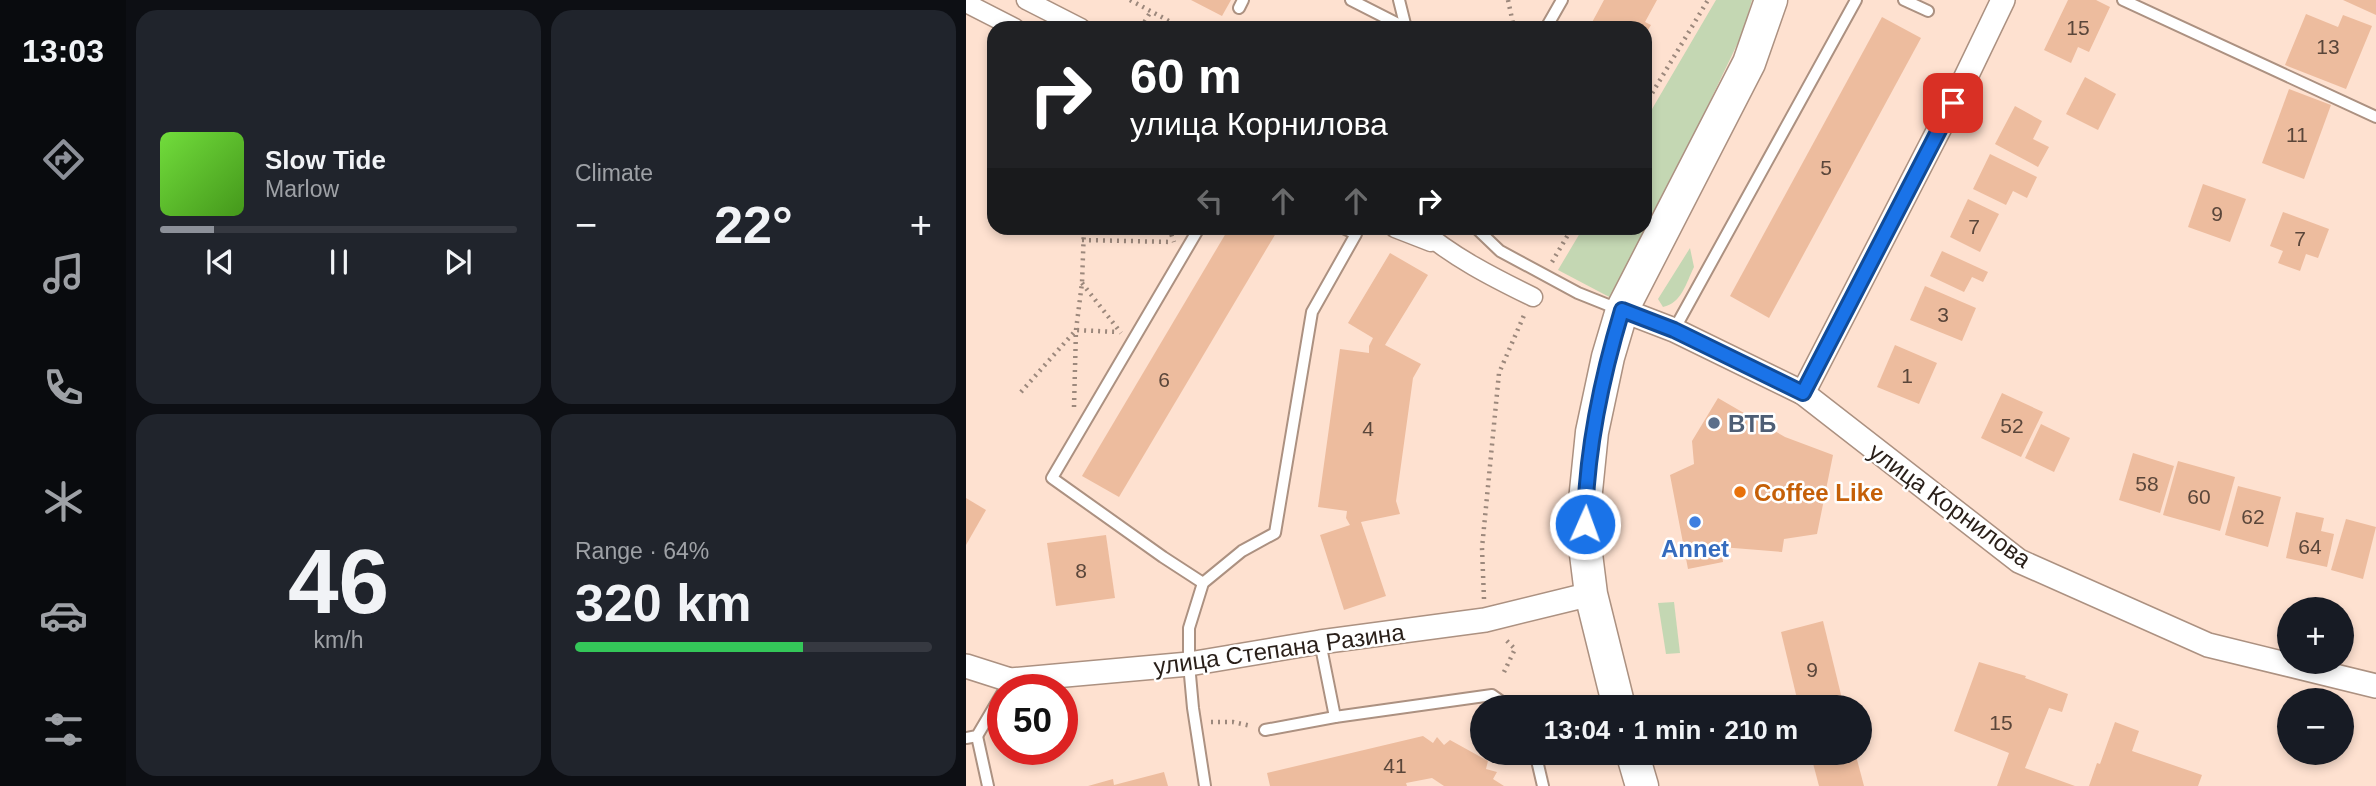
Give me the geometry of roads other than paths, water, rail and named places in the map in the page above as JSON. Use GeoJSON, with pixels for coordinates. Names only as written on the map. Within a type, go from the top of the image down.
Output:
{"type":"FeatureCollection","features":[{"type":"Feature","properties":{"kind":"main road"},"geometry":{"type":"LineString","coordinates":[[1616,695],[1591,594],[1585,546],[1592,432],[1608,357],[1622,310],[1749,63],[1771,0]]}},
{"type":"Feature","properties":{"kind":"main road"},"geometry":{"type":"LineString","coordinates":[[1636,765],[1642,786]]}},
{"type":"Feature","properties":{"kind":"street"},"geometry":{"type":"LineString","coordinates":[[1026,0],[1067,21]]}},
{"type":"Feature","properties":{"kind":"street"},"geometry":{"type":"LineString","coordinates":[[1803,393],[2003,0]]}},
{"type":"Feature","properties":{"kind":"street"},"geometry":{"type":"LineString","coordinates":[[966,3],[1001,21]]}},
{"type":"Feature","properties":{"kind":"street"},"geometry":{"type":"LineString","coordinates":[[1412,235],[1440,246],[1532,297]]}},
{"type":"Feature","properties":{"kind":"street"},"geometry":{"type":"LineString","coordinates":[[1427,235],[1440,246]]}},
{"type":"Feature","properties":{"kind":"street","name":"улица Корнилова"},"geometry":{"type":"LineString","coordinates":[[1622,310],[1674,330],[1803,393],[2019,561],[2208,645],[2376,686]]}},
{"type":"Feature","properties":{"kind":"street","name":"улица Степана Разина"},"geometry":{"type":"LineString","coordinates":[[1078,678],[1485,621],[1591,594]]}},
{"type":"Feature","properties":{"kind":"street","name":"улица Степана Разина"},"geometry":{"type":"LineString","coordinates":[[966,666],[987,677]]}},
{"type":"Feature","properties":{"kind":"lane"},"geometry":{"type":"LineString","coordinates":[[1350,0],[1392,21]]}},
{"type":"Feature","properties":{"kind":"lane"},"geometry":{"type":"LineString","coordinates":[[1399,0],[1404,21]]}},
{"type":"Feature","properties":{"kind":"lane"},"geometry":{"type":"LineString","coordinates":[[1550,21],[1562,0]]}},
{"type":"Feature","properties":{"kind":"lane"},"geometry":{"type":"LineString","coordinates":[[1674,330],[1856,0]]}},
{"type":"Feature","properties":{"kind":"lane"},"geometry":{"type":"LineString","coordinates":[[1904,0],[1928,11]]}},
{"type":"Feature","properties":{"kind":"lane"},"geometry":{"type":"LineString","coordinates":[[2123,0],[2376,117]]}},
{"type":"Feature","properties":{"kind":"lane"},"geometry":{"type":"LineString","coordinates":[[1195,235],[1052,478],[1203,583]]}},
{"type":"Feature","properties":{"kind":"lane"},"geometry":{"type":"LineString","coordinates":[[1205,786],[1189,664],[1189,628],[1203,583],[1242,551],[1275,533],[1312,312],[1355,235]]}},
{"type":"Feature","properties":{"kind":"lane"},"geometry":{"type":"LineString","coordinates":[[1483,235],[1500,251],[1544,275],[1578,293],[1622,310]]}},
{"type":"Feature","properties":{"kind":"lane"},"geometry":{"type":"LineString","coordinates":[[1320,642],[1335,717]]}},
{"type":"Feature","properties":{"kind":"lane"},"geometry":{"type":"LineString","coordinates":[[1265,730],[1470,698]]}},
{"type":"Feature","properties":{"kind":"lane"},"geometry":{"type":"LineString","coordinates":[[987,713],[971,737],[988,786]]}},
{"type":"Feature","properties":{"kind":"lane"},"geometry":{"type":"LineString","coordinates":[[1538,765],[1543,786]]}},
{"type":"Feature","properties":{"kind":"place","name":"ВТБ"},"geometry":{"type":"Point","coordinates":[1714,423]}},
{"type":"Feature","properties":{"kind":"place","name":"Coffee Like"},"geometry":{"type":"Point","coordinates":[1740,492]}},
{"type":"Feature","properties":{"kind":"place","name":"Annet"},"geometry":{"type":"Point","coordinates":[1695,522]}}]}
